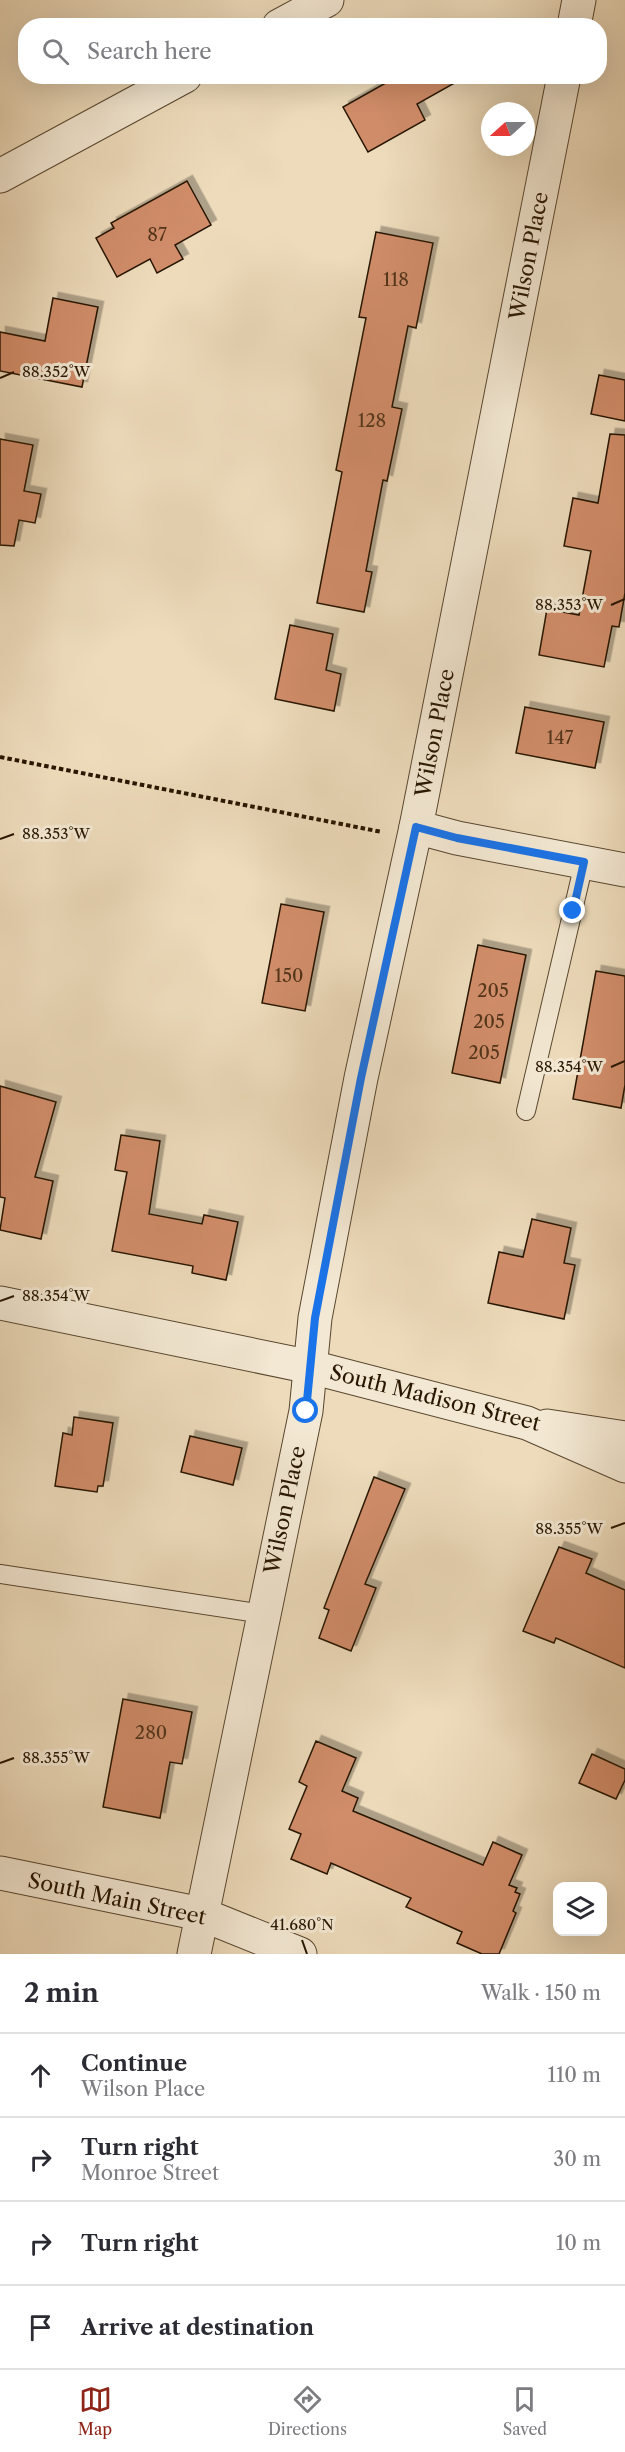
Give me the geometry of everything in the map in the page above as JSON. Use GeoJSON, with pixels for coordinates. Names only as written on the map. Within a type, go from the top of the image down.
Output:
{"type":"FeatureCollection","features":[{"type":"Feature","properties":{"kind":"street"},"geometry":{"type":"LineString","coordinates":[[294,18],[327,0]]}},
{"type":"Feature","properties":{"kind":"street"},"geometry":{"type":"LineString","coordinates":[[576,18],[579,0]]}},
{"type":"Feature","properties":{"kind":"street"},"geometry":{"type":"LineString","coordinates":[[0,176],[170,84]]}},
{"type":"Feature","properties":{"kind":"street","name":"Wilson Place"},"geometry":{"type":"LineString","coordinates":[[194,1954],[306,1411],[315,1318],[352,1124],[416,827],[562,84]]}},
{"type":"Feature","properties":{"kind":"street"},"geometry":{"type":"LineString","coordinates":[[416,827],[457,838],[625,870]]}},
{"type":"Feature","properties":{"kind":"street","name":"South Madison Street"},"geometry":{"type":"LineString","coordinates":[[0,1303],[310,1367],[527,1423],[625,1438]]}},
{"type":"Feature","properties":{"kind":"street"},"geometry":{"type":"LineString","coordinates":[[527,1423],[625,1466]]}},
{"type":"Feature","properties":{"kind":"street","name":"South Main Street"},"geometry":{"type":"LineString","coordinates":[[0,1873],[201,1914],[300,1954]]}},
{"type":"Feature","properties":{"kind":"lane"},"geometry":{"type":"LineString","coordinates":[[526,1111],[584,862]]}},
{"type":"Feature","properties":{"kind":"lane"},"geometry":{"type":"LineString","coordinates":[[0,1574],[264,1614]]}},
{"type":"Feature","properties":{"kind":"path"},"geometry":{"type":"LineString","coordinates":[[0,757],[382,832]]}},
{"type":"Feature","properties":{"kind":"building"},"geometry":{"type":"Polygon","coordinates":[[[384,84],[453,84],[417,104],[425,120],[368,152],[343,107],[384,84]]]}},
{"type":"Feature","properties":{"kind":"building"},"geometry":{"type":"Polygon","coordinates":[[[187,181],[211,225],[175,245],[183,259],[157,273],[150,259],[117,277],[96,238],[114,228],[111,223],[187,181]]]}},
{"type":"Feature","properties":{"kind":"building"},"geometry":{"type":"Polygon","coordinates":[[[376,232],[433,243],[416,328],[408,326],[392,407],[402,409],[387,481],[383,480],[366,571],[372,572],[364,612],[317,603],[342,472],[336,470],[366,318],[359,317],[376,232]]]}},
{"type":"Feature","properties":{"kind":"building"},"geometry":{"type":"Polygon","coordinates":[[[53,298],[98,307],[82,387],[0,371],[0,332],[45,341],[53,298]]]}},
{"type":"Feature","properties":{"kind":"building"},"geometry":{"type":"Polygon","coordinates":[[[599,375],[625,380],[625,421],[591,414],[599,375]]]}},
{"type":"Feature","properties":{"kind":"building"},"geometry":{"type":"Polygon","coordinates":[[[610,434],[625,435],[625,593],[619,627],[612,626],[604,667],[539,655],[547,609],[579,615],[591,551],[564,546],[573,498],[598,503],[610,434]]]}},
{"type":"Feature","properties":{"kind":"building"},"geometry":{"type":"Polygon","coordinates":[[[0,439],[33,445],[24,491],[41,494],[35,523],[19,520],[14,546],[0,545],[0,439]]]}},
{"type":"Feature","properties":{"kind":"building"},"geometry":{"type":"Polygon","coordinates":[[[290,625],[333,634],[326,670],[341,674],[334,711],[275,699],[290,625]]]}},
{"type":"Feature","properties":{"kind":"building"},"geometry":{"type":"Polygon","coordinates":[[[525,707],[604,722],[595,768],[516,753],[525,707]]]}},
{"type":"Feature","properties":{"kind":"building"},"geometry":{"type":"Polygon","coordinates":[[[281,904],[324,912],[305,1011],[262,1003],[281,904]]]}},
{"type":"Feature","properties":{"kind":"building"},"geometry":{"type":"Polygon","coordinates":[[[478,945],[526,955],[500,1083],[452,1073],[478,945]]]}},
{"type":"Feature","properties":{"kind":"building"},"geometry":{"type":"Polygon","coordinates":[[[596,971],[625,976],[625,1085],[621,1108],[573,1099],[596,971]]]}},
{"type":"Feature","properties":{"kind":"building"},"geometry":{"type":"Polygon","coordinates":[[[0,1086],[56,1102],[35,1177],[53,1181],[41,1239],[0,1230],[5,1198],[0,1197],[0,1086]]]}},
{"type":"Feature","properties":{"kind":"building"},"geometry":{"type":"Polygon","coordinates":[[[121,1135],[160,1141],[149,1214],[202,1224],[204,1215],[238,1222],[226,1280],[192,1273],[193,1266],[112,1251],[127,1172],[115,1170],[121,1135]]]}},
{"type":"Feature","properties":{"kind":"building"},"geometry":{"type":"Polygon","coordinates":[[[532,1219],[571,1228],[564,1263],[575,1265],[564,1319],[488,1303],[499,1252],[523,1257],[532,1219]]]}},
{"type":"Feature","properties":{"kind":"building"},"geometry":{"type":"Polygon","coordinates":[[[74,1417],[113,1423],[103,1486],[98,1486],[97,1492],[55,1486],[63,1433],[72,1435],[74,1417]]]}},
{"type":"Feature","properties":{"kind":"building"},"geometry":{"type":"Polygon","coordinates":[[[190,1436],[242,1448],[233,1485],[181,1472],[190,1436]]]}},
{"type":"Feature","properties":{"kind":"building"},"geometry":{"type":"Polygon","coordinates":[[[374,1477],[405,1489],[365,1584],[376,1588],[351,1651],[319,1638],[329,1610],[324,1608],[374,1477]]]}},
{"type":"Feature","properties":{"kind":"building"},"geometry":{"type":"Polygon","coordinates":[[[559,1547],[592,1559],[586,1573],[625,1590],[625,1668],[556,1638],[554,1643],[523,1631],[559,1547]]]}},
{"type":"Feature","properties":{"kind":"building"},"geometry":{"type":"Polygon","coordinates":[[[123,1699],[192,1712],[182,1764],[170,1762],[160,1818],[103,1807],[123,1699]]]}},
{"type":"Feature","properties":{"kind":"building"},"geometry":{"type":"Polygon","coordinates":[[[316,1741],[356,1758],[342,1791],[358,1798],[353,1811],[483,1865],[493,1842],[522,1855],[509,1885],[517,1888],[515,1892],[520,1894],[513,1911],[516,1913],[499,1954],[482,1954],[457,1943],[462,1932],[406,1907],[411,1898],[331,1863],[327,1874],[291,1859],[301,1834],[289,1829],[307,1786],[299,1782],[316,1741]]]}},
{"type":"Feature","properties":{"kind":"building"},"geometry":{"type":"Polygon","coordinates":[[[592,1754],[625,1769],[625,1780],[616,1799],[579,1783],[592,1754]]]}},
{"type":"Feature","properties":{"kind":"route"},"geometry":{"type":"LineString","coordinates":[[306,1411],[315,1318],[361,1078],[416,827],[457,838],[584,862],[573,911]]}}]}
